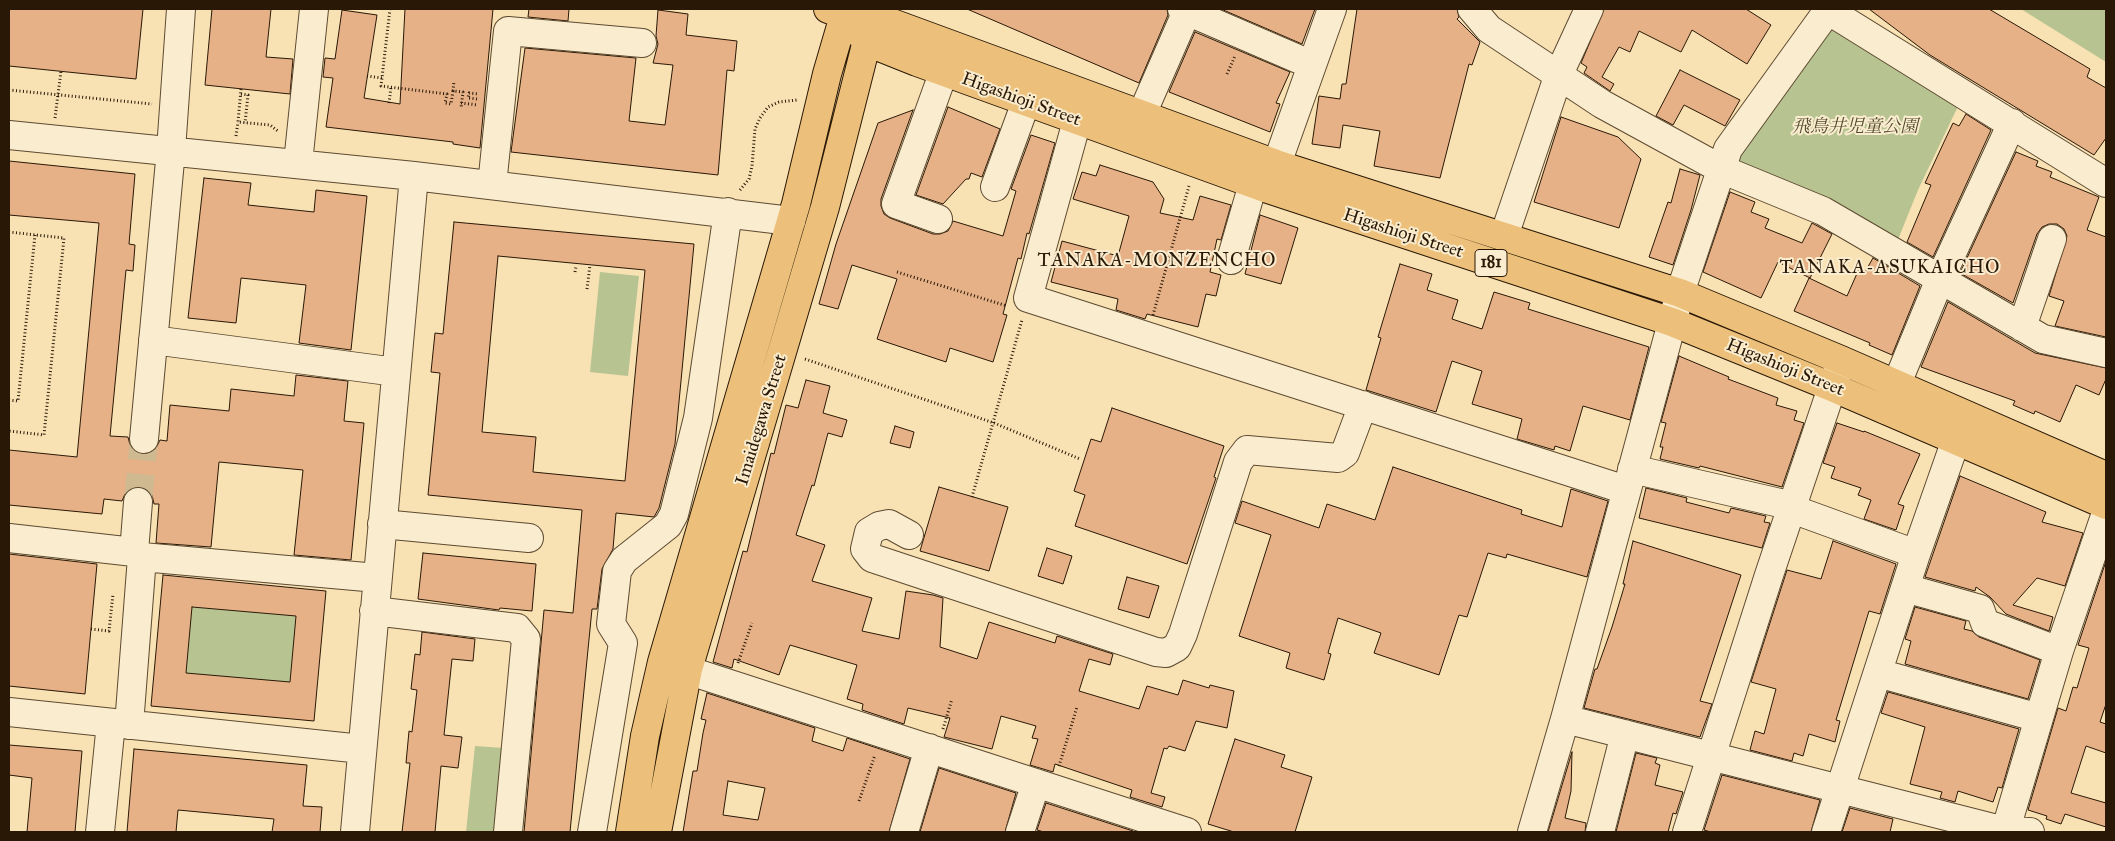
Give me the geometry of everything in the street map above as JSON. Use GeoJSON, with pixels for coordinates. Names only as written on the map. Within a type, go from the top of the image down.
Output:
{"type":"FeatureCollection","features":[{"type":"Feature","properties":{"kind":"main road","name":"Higashioji Street"},"geometry":{"type":"LineString","coordinates":[[839,11],[874,12],[1276,164],[1680,293],[1842,360],[1964,416],[2106,476]]}},
{"type":"Feature","properties":{"kind":"main road","name":"Higashioji Street"},"geometry":{"type":"LineString","coordinates":[[839,11],[867,42],[1077,121],[1261,187],[1672,322],[1832,386],[2106,505]]}},
{"type":"Feature","properties":{"kind":"main road","name":"Imaidegawa Street"},"geometry":{"type":"LineString","coordinates":[[630,832],[645,736],[662,662],[791,221],[827,74],[839,11]]}},
{"type":"Feature","properties":{"kind":"main road","name":"Imaidegawa Street"},"geometry":{"type":"LineString","coordinates":[[657,832],[688,669],[825,207],[874,12]]}},
{"type":"Feature","properties":{"kind":"street"},"geometry":{"type":"LineString","coordinates":[[144,439],[171,150],[181,9]]}},
{"type":"Feature","properties":{"kind":"street"},"geometry":{"type":"LineString","coordinates":[[299,155],[314,9]]}},
{"type":"Feature","properties":{"kind":"street"},"geometry":{"type":"LineString","coordinates":[[1231,260],[1261,187],[1276,164],[1332,9]]}},
{"type":"Feature","properties":{"kind":"street"},"geometry":{"type":"LineString","coordinates":[[1472,9],[1489,29],[1602,104],[1721,169],[1823,211],[2044,339],[2106,353]]}},
{"type":"Feature","properties":{"kind":"street"},"geometry":{"type":"LineString","coordinates":[[1504,236],[1559,74],[1589,9]]}},
{"type":"Feature","properties":{"kind":"street"},"geometry":{"type":"LineString","coordinates":[[1532,832],[1565,718],[1680,293],[1728,149],[1828,9],[2012,122],[2106,183]]}},
{"type":"Feature","properties":{"kind":"street"},"geometry":{"type":"LineString","coordinates":[[1142,114],[1185,10],[1312,64]]}},
{"type":"Feature","properties":{"kind":"street"},"geometry":{"type":"LineString","coordinates":[[492,185],[508,31],[642,44]]}},
{"type":"Feature","properties":{"kind":"street"},"geometry":{"type":"LineString","coordinates":[[938,219],[896,204],[944,71]]}},
{"type":"Feature","properties":{"kind":"street"},"geometry":{"type":"LineString","coordinates":[[995,187],[1026,102]]}},
{"type":"Feature","properties":{"kind":"street"},"geometry":{"type":"LineString","coordinates":[[1077,121],[1026,305],[1147,336],[1363,405],[1629,480],[1793,508],[1916,554]]}},
{"type":"Feature","properties":{"kind":"street"},"geometry":{"type":"LineString","coordinates":[[1886,410],[1940,278],[2012,122]]}},
{"type":"Feature","properties":{"kind":"street"},"geometry":{"type":"LineString","coordinates":[[9,135],[171,150],[299,155],[414,176],[791,221]]}},
{"type":"Feature","properties":{"kind":"street"},"geometry":{"type":"LineString","coordinates":[[355,832],[414,176]]}},
{"type":"Feature","properties":{"kind":"street"},"geometry":{"type":"LineString","coordinates":[[592,832],[623,643],[611,624],[617,570],[624,560],[668,525],[674,514],[698,418],[728,212]]}},
{"type":"Feature","properties":{"kind":"street"},"geometry":{"type":"LineString","coordinates":[[2022,327],[2052,239]]}},
{"type":"Feature","properties":{"kind":"street"},"geometry":{"type":"LineString","coordinates":[[153,340],[396,372]]}},
{"type":"Feature","properties":{"kind":"street"},"geometry":{"type":"LineString","coordinates":[[1687,832],[1710,755],[1842,360]]}},
{"type":"Feature","properties":{"kind":"street"},"geometry":{"type":"LineString","coordinates":[[909,535],[889,524],[878,526],[869,532],[865,549],[872,558],[1156,652],[1166,653],[1177,647],[1183,634],[1238,462],[1247,450],[1338,458],[1345,453],[1363,405]]}},
{"type":"Feature","properties":{"kind":"street"},"geometry":{"type":"LineString","coordinates":[[1826,832],[1916,554],[1964,416]]}},
{"type":"Feature","properties":{"kind":"street"},"geometry":{"type":"LineString","coordinates":[[100,832],[120,724],[138,554],[138,502]]}},
{"type":"Feature","properties":{"kind":"street"},"geometry":{"type":"LineString","coordinates":[[1565,718],[1839,790],[2013,832],[2039,718],[2059,651],[2106,513]]}},
{"type":"Feature","properties":{"kind":"street"},"geometry":{"type":"LineString","coordinates":[[382,524],[529,538]]}},
{"type":"Feature","properties":{"kind":"street"},"geometry":{"type":"LineString","coordinates":[[9,538],[138,554],[377,578]]}},
{"type":"Feature","properties":{"kind":"street"},"geometry":{"type":"LineString","coordinates":[[1906,588],[1980,609],[1985,623],[2059,651]]}},
{"type":"Feature","properties":{"kind":"street"},"geometry":{"type":"LineString","coordinates":[[374,611],[516,628],[522,632],[526,639],[508,832]]}},
{"type":"Feature","properties":{"kind":"street"},"geometry":{"type":"LineString","coordinates":[[662,662],[1044,785],[1130,823],[1187,832]]}},
{"type":"Feature","properties":{"kind":"street"},"geometry":{"type":"LineString","coordinates":[[1878,673],[2039,718]]}},
{"type":"Feature","properties":{"kind":"street"},"geometry":{"type":"LineString","coordinates":[[9,712],[362,749]]}},
{"type":"Feature","properties":{"kind":"street"},"geometry":{"type":"LineString","coordinates":[[1600,832],[1625,734]]}},
{"type":"Feature","properties":{"kind":"street"},"geometry":{"type":"LineString","coordinates":[[904,832],[933,750]]}},
{"type":"Feature","properties":{"kind":"street"},"geometry":{"type":"LineString","coordinates":[[1020,832],[1044,785]]}},
{"type":"Feature","properties":{"kind":"path"},"geometry":{"type":"LineString","coordinates":[[390,9],[381,86],[446,94],[445,103],[451,104],[454,81]]}},
{"type":"Feature","properties":{"kind":"path"},"geometry":{"type":"LineString","coordinates":[[58,94],[62,71]]}},
{"type":"Feature","properties":{"kind":"path"},"geometry":{"type":"LineString","coordinates":[[367,76],[382,78]]}},
{"type":"Feature","properties":{"kind":"path"},"geometry":{"type":"LineString","coordinates":[[389,103],[391,87]]}},
{"type":"Feature","properties":{"kind":"path"},"geometry":{"type":"LineString","coordinates":[[241,89],[238,122],[270,125],[299,155]]}},
{"type":"Feature","properties":{"kind":"path"},"geometry":{"type":"LineString","coordinates":[[9,90],[174,107]]}},
{"type":"Feature","properties":{"kind":"path"},"geometry":{"type":"LineString","coordinates":[[452,91],[469,93]]}},
{"type":"Feature","properties":{"kind":"path"},"geometry":{"type":"LineString","coordinates":[[460,108],[463,92]]}},
{"type":"Feature","properties":{"kind":"path"},"geometry":{"type":"LineString","coordinates":[[241,94],[248,95],[246,122]]}},
{"type":"Feature","properties":{"kind":"path"},"geometry":{"type":"LineString","coordinates":[[728,212],[749,179],[752,166],[754,129],[760,118],[768,108],[779,102],[791,99],[805,102]]}},
{"type":"Feature","properties":{"kind":"path"},"geometry":{"type":"LineString","coordinates":[[1147,336],[1196,164]]}},
{"type":"Feature","properties":{"kind":"path"},"geometry":{"type":"LineString","coordinates":[[9,232],[64,238],[44,435],[9,431]]}},
{"type":"Feature","properties":{"kind":"path"},"geometry":{"type":"LineString","coordinates":[[9,400],[18,401],[35,235]]}},
{"type":"Feature","properties":{"kind":"path"},"geometry":{"type":"LineString","coordinates":[[587,289],[590,265]]}},
{"type":"Feature","properties":{"kind":"path"},"geometry":{"type":"LineString","coordinates":[[897,272],[1026,305],[972,497]]}},
{"type":"Feature","properties":{"kind":"path"},"geometry":{"type":"LineString","coordinates":[[797,357],[994,423],[1080,459]]}},
{"type":"Feature","properties":{"kind":"path"},"geometry":{"type":"LineString","coordinates":[[91,629],[109,631],[114,586]]}},
{"type":"Feature","properties":{"kind":"path"},"geometry":{"type":"LineString","coordinates":[[732,683],[752,623]]}},
{"type":"Feature","properties":{"kind":"path"},"geometry":{"type":"LineString","coordinates":[[933,750],[952,699]]}},
{"type":"Feature","properties":{"kind":"path"},"geometry":{"type":"LineString","coordinates":[[1044,785],[1078,707]]}},
{"type":"Feature","properties":{"kind":"path"},"geometry":{"type":"LineString","coordinates":[[860,801],[882,733]]}},
{"type":"Feature","properties":{"kind":"green space"},"geometry":{"type":"Polygon","coordinates":[[[2021,9],[2106,9],[2106,62],[2021,9]]]}},
{"type":"Feature","properties":{"kind":"green space","name":"飛鳥井児童公園"},"geometry":{"type":"Polygon","coordinates":[[[1841,26],[1961,100],[1918,190],[1897,242],[1741,166],[1739,153],[1826,28],[1841,26]]]}},
{"type":"Feature","properties":{"kind":"green space"},"geometry":{"type":"Polygon","coordinates":[[[600,272],[639,276],[628,376],[590,372],[600,272]]]}},
{"type":"Feature","properties":{"kind":"green space"},"geometry":{"type":"Polygon","coordinates":[[[192,607],[296,616],[290,683],[186,673],[192,607]]]}},
{"type":"Feature","properties":{"kind":"green space"},"geometry":{"type":"Polygon","coordinates":[[[475,746],[504,748],[496,832],[466,832],[475,746]]]}},
{"type":"Feature","properties":{"kind":"building"},"geometry":{"type":"Polygon","coordinates":[[[9,9],[143,9],[136,79],[9,66],[9,9]]]}},
{"type":"Feature","properties":{"kind":"building"},"geometry":{"type":"Polygon","coordinates":[[[212,9],[271,9],[266,57],[293,59],[290,94],[205,85],[212,9]]]}},
{"type":"Feature","properties":{"kind":"building"},"geometry":{"type":"Polygon","coordinates":[[[405,9],[493,9],[480,148],[453,144],[453,142],[326,127],[333,78],[323,77],[325,58],[335,59],[342,10],[377,15],[364,98],[400,104],[405,9]]]}},
{"type":"Feature","properties":{"kind":"building"},"geometry":{"type":"Polygon","coordinates":[[[529,9],[569,9],[568,21],[528,17],[529,9]]]}},
{"type":"Feature","properties":{"kind":"building"},"geometry":{"type":"Polygon","coordinates":[[[967,9],[1167,9],[1168,15],[1139,83],[967,9]]]}},
{"type":"Feature","properties":{"kind":"building"},"geometry":{"type":"Polygon","coordinates":[[[1221,9],[1315,9],[1302,44],[1221,9]]]}},
{"type":"Feature","properties":{"kind":"building"},"geometry":{"type":"Polygon","coordinates":[[[1357,9],[1457,9],[1459,17],[1457,19],[1480,42],[1472,65],[1469,64],[1440,178],[1374,166],[1380,131],[1343,125],[1340,148],[1312,144],[1319,96],[1340,99],[1342,84],[1346,84],[1357,9]]]}},
{"type":"Feature","properties":{"kind":"building"},"geometry":{"type":"Polygon","coordinates":[[[1604,9],[1746,9],[1771,25],[1747,64],[1692,30],[1681,52],[1639,31],[1630,52],[1619,47],[1602,77],[1614,84],[1610,91],[1584,73],[1587,67],[1581,63],[1604,9]]]}},
{"type":"Feature","properties":{"kind":"building"},"geometry":{"type":"Polygon","coordinates":[[[1869,9],[1989,9],[2090,69],[2087,77],[2106,88],[2106,138],[2094,155],[1930,55],[1869,9]]]}},
{"type":"Feature","properties":{"kind":"building"},"geometry":{"type":"Polygon","coordinates":[[[658,10],[688,14],[686,35],[737,41],[734,71],[727,70],[718,175],[511,152],[525,48],[636,58],[629,121],[665,125],[673,65],[653,63],[658,44],[656,36],[658,10]]]}},
{"type":"Feature","properties":{"kind":"building"},"geometry":{"type":"Polygon","coordinates":[[[1195,32],[1290,72],[1276,103],[1280,104],[1270,132],[1169,92],[1195,32]]]}},
{"type":"Feature","properties":{"kind":"building"},"geometry":{"type":"Polygon","coordinates":[[[1680,70],[1740,100],[1725,126],[1684,105],[1673,125],[1656,116],[1680,70]]]}},
{"type":"Feature","properties":{"kind":"building"},"geometry":{"type":"Polygon","coordinates":[[[948,107],[1000,129],[982,177],[971,173],[969,179],[966,179],[943,204],[916,195],[948,107]]]}},
{"type":"Feature","properties":{"kind":"building"},"geometry":{"type":"Polygon","coordinates":[[[913,110],[881,199],[881,206],[884,214],[890,218],[933,234],[948,231],[953,221],[1003,236],[1016,191],[1011,189],[1031,135],[1055,143],[1029,234],[1027,233],[1021,259],[1018,258],[1003,314],[1007,315],[993,362],[950,348],[946,362],[877,339],[897,279],[852,265],[838,309],[819,304],[836,244],[878,123],[913,110]]]}},
{"type":"Feature","properties":{"kind":"building"},"geometry":{"type":"Polygon","coordinates":[[[1966,114],[1991,130],[1933,257],[1907,242],[1931,185],[1925,183],[1953,123],[1959,126],[1966,114]]]}},
{"type":"Feature","properties":{"kind":"building"},"geometry":{"type":"Polygon","coordinates":[[[1561,117],[1618,137],[1641,159],[1619,228],[1534,202],[1561,117]]]}},
{"type":"Feature","properties":{"kind":"building"},"geometry":{"type":"Polygon","coordinates":[[[2016,152],[2038,161],[2036,166],[2052,172],[2050,177],[2099,197],[2087,230],[2106,237],[2106,337],[2055,326],[2064,301],[2049,296],[2067,236],[2064,229],[2057,224],[2049,224],[2042,227],[2037,234],[2013,303],[1960,273],[2016,152]]]}},
{"type":"Feature","properties":{"kind":"building"},"geometry":{"type":"Polygon","coordinates":[[[9,161],[135,174],[129,244],[135,245],[133,271],[126,270],[110,436],[128,437],[130,445],[135,451],[142,454],[150,453],[156,448],[160,440],[167,441],[170,405],[229,411],[231,389],[294,396],[296,375],[348,381],[344,421],[364,423],[351,560],[294,555],[303,470],[219,462],[211,547],[156,543],[159,504],[154,504],[152,495],[147,489],[140,487],[131,488],[125,494],[122,501],[104,499],[102,514],[9,505],[9,450],[77,457],[99,223],[9,215],[9,161]]]}},
{"type":"Feature","properties":{"kind":"building"},"geometry":{"type":"Polygon","coordinates":[[[1100,165],[1153,182],[1164,199],[1160,213],[1193,220],[1200,196],[1231,205],[1221,240],[1217,239],[1210,272],[1221,275],[1216,296],[1206,294],[1198,327],[1147,314],[1145,319],[1116,310],[1118,299],[1051,282],[1062,241],[1118,256],[1129,216],[1073,199],[1082,172],[1096,176],[1100,165]]]}},
{"type":"Feature","properties":{"kind":"building"},"geometry":{"type":"Polygon","coordinates":[[[1680,169],[1700,175],[1673,265],[1649,257],[1668,202],[1671,203],[1680,169]]]}},
{"type":"Feature","properties":{"kind":"building"},"geometry":{"type":"Polygon","coordinates":[[[204,178],[251,183],[248,205],[314,212],[316,190],[367,196],[351,350],[299,343],[306,285],[241,278],[236,323],[188,318],[204,178]]]}},
{"type":"Feature","properties":{"kind":"building"},"geometry":{"type":"Polygon","coordinates":[[[1730,192],[1755,202],[1751,212],[1769,219],[1765,228],[1802,243],[1812,223],[1832,234],[1810,278],[1778,262],[1761,298],[1703,272],[1730,192]]]}},
{"type":"Feature","properties":{"kind":"building"},"geometry":{"type":"Polygon","coordinates":[[[1260,215],[1298,228],[1281,284],[1245,274],[1260,215]]]}},
{"type":"Feature","properties":{"kind":"building"},"geometry":{"type":"Polygon","coordinates":[[[454,222],[694,244],[675,444],[659,508],[654,517],[616,513],[613,549],[602,569],[597,609],[592,609],[570,832],[524,832],[544,610],[573,613],[582,510],[428,495],[440,373],[431,372],[435,333],[443,334],[454,222]],[[498,256],[482,432],[536,437],[533,472],[625,481],[645,270],[498,256]]]}},
{"type":"Feature","properties":{"kind":"building"},"geometry":{"type":"Polygon","coordinates":[[[1873,258],[1920,286],[1892,355],[1869,345],[1870,343],[1794,311],[1809,278],[1847,296],[1859,269],[1865,272],[1873,258]]]}},
{"type":"Feature","properties":{"kind":"building"},"geometry":{"type":"Polygon","coordinates":[[[1400,264],[1432,274],[1427,290],[1458,300],[1452,319],[1482,329],[1494,292],[1530,303],[1528,309],[1649,347],[1630,420],[1583,406],[1570,451],[1555,446],[1554,450],[1517,439],[1522,419],[1472,404],[1482,371],[1452,361],[1436,412],[1366,390],[1381,338],[1378,337],[1400,264]]]}},
{"type":"Feature","properties":{"kind":"building"},"geometry":{"type":"Polygon","coordinates":[[[1948,302],[2035,353],[2106,368],[2106,379],[2099,395],[2076,385],[2060,422],[2035,411],[2034,414],[2013,405],[2015,401],[1921,367],[1948,302]]]}},
{"type":"Feature","properties":{"kind":"building"},"geometry":{"type":"Polygon","coordinates":[[[1679,356],[1729,377],[1728,379],[1778,398],[1776,405],[1797,411],[1794,420],[1804,423],[1782,487],[1700,466],[1699,468],[1660,459],[1663,447],[1660,447],[1666,423],[1661,422],[1679,356]]]}},
{"type":"Feature","properties":{"kind":"building"},"geometry":{"type":"Polygon","coordinates":[[[806,380],[830,386],[823,413],[847,420],[842,437],[828,433],[814,486],[812,485],[796,535],[825,545],[812,581],[872,598],[862,631],[899,639],[906,591],[933,595],[943,598],[940,647],[977,659],[989,622],[1055,643],[1057,636],[1113,654],[1110,665],[1089,659],[1079,691],[1139,709],[1147,686],[1178,695],[1183,680],[1209,688],[1210,685],[1234,691],[1227,728],[1196,721],[1185,751],[1169,746],[1167,749],[1164,748],[1151,793],[1165,797],[1162,807],[1130,797],[1132,790],[1055,764],[1053,772],[1030,765],[1038,739],[1032,738],[1036,726],[1001,716],[992,749],[944,737],[950,718],[908,708],[904,724],[862,710],[863,704],[847,699],[857,665],[790,645],[779,675],[734,659],[732,668],[713,662],[743,551],[747,552],[771,453],[774,454],[786,405],[798,408],[806,380]]]}},
{"type":"Feature","properties":{"kind":"building"},"geometry":{"type":"Polygon","coordinates":[[[1112,408],[1224,446],[1214,477],[1216,478],[1187,564],[1075,526],[1085,495],[1074,491],[1091,439],[1101,442],[1112,408]]]}},
{"type":"Feature","properties":{"kind":"building"},"geometry":{"type":"Polygon","coordinates":[[[1837,423],[1864,431],[1920,454],[1898,504],[1904,506],[1896,530],[1864,519],[1871,500],[1858,495],[1861,488],[1831,478],[1835,467],[1823,463],[1837,423]]]}},
{"type":"Feature","properties":{"kind":"building"},"geometry":{"type":"Polygon","coordinates":[[[895,426],[914,432],[910,448],[890,443],[895,426]]]}},
{"type":"Feature","properties":{"kind":"building"},"geometry":{"type":"Polygon","coordinates":[[[1393,467],[1522,510],[1521,514],[1562,527],[1571,489],[1608,501],[1587,577],[1507,554],[1506,558],[1488,553],[1467,617],[1459,615],[1439,675],[1374,653],[1381,633],[1338,618],[1328,653],[1331,654],[1324,680],[1286,668],[1290,653],[1239,636],[1271,535],[1235,523],[1242,501],[1319,528],[1327,504],[1375,520],[1393,467]]]}},
{"type":"Feature","properties":{"kind":"building"},"geometry":{"type":"Polygon","coordinates":[[[1960,476],[2046,512],[2042,522],[2083,533],[2065,586],[2037,578],[2013,605],[2053,617],[2049,631],[2006,614],[1990,597],[1976,587],[1975,591],[1925,577],[1960,476]]]}},
{"type":"Feature","properties":{"kind":"building"},"geometry":{"type":"Polygon","coordinates":[[[939,487],[1008,507],[989,571],[920,551],[939,487]]]}},
{"type":"Feature","properties":{"kind":"building"},"geometry":{"type":"Polygon","coordinates":[[[1646,488],[1687,498],[1686,502],[1729,513],[1731,508],[1766,516],[1764,522],[1770,523],[1762,548],[1639,518],[1646,488]]]}},
{"type":"Feature","properties":{"kind":"building"},"geometry":{"type":"Polygon","coordinates":[[[1633,541],[1741,575],[1700,701],[1712,704],[1700,737],[1584,708],[1595,669],[1597,669],[1612,627],[1625,584],[1623,584],[1633,541]]]}},
{"type":"Feature","properties":{"kind":"building"},"geometry":{"type":"Polygon","coordinates":[[[1833,541],[1896,564],[1880,614],[1869,611],[1836,720],[1840,721],[1835,742],[1809,734],[1803,756],[1794,753],[1792,761],[1750,750],[1755,731],[1764,734],[1776,689],[1751,682],[1787,570],[1821,579],[1833,541]]]}},
{"type":"Feature","properties":{"kind":"building"},"geometry":{"type":"Polygon","coordinates":[[[1047,548],[1072,556],[1063,584],[1038,576],[1047,548]]]}},
{"type":"Feature","properties":{"kind":"building"},"geometry":{"type":"Polygon","coordinates":[[[423,553],[536,564],[532,611],[500,608],[499,610],[418,599],[423,553]]]}},
{"type":"Feature","properties":{"kind":"building"},"geometry":{"type":"Polygon","coordinates":[[[9,554],[97,564],[85,694],[9,686],[9,554]]]}},
{"type":"Feature","properties":{"kind":"building"},"geometry":{"type":"Polygon","coordinates":[[[2106,561],[2106,704],[2100,722],[2106,724],[2106,753],[2086,746],[2071,793],[2106,803],[2106,827],[2065,814],[2061,824],[2046,819],[2047,816],[2028,810],[2058,708],[2066,711],[2073,687],[2077,688],[2089,648],[2078,645],[2106,561]]]}},
{"type":"Feature","properties":{"kind":"building"},"geometry":{"type":"Polygon","coordinates":[[[163,575],[326,591],[314,721],[151,706],[163,575]],[[192,607],[186,673],[290,682],[296,616],[192,607]]]}},
{"type":"Feature","properties":{"kind":"building"},"geometry":{"type":"Polygon","coordinates":[[[1127,577],[1159,586],[1149,618],[1118,609],[1127,577]]]}},
{"type":"Feature","properties":{"kind":"building"},"geometry":{"type":"Polygon","coordinates":[[[1915,607],[1966,621],[1964,629],[1972,631],[1979,637],[2040,660],[2028,699],[1905,664],[1911,641],[1905,639],[1915,607]]]}},
{"type":"Feature","properties":{"kind":"building"},"geometry":{"type":"Polygon","coordinates":[[[422,632],[475,639],[473,661],[452,659],[444,735],[462,737],[458,768],[441,766],[435,832],[402,832],[410,763],[406,763],[409,731],[412,732],[417,690],[411,689],[415,654],[420,655],[422,632]]]}},
{"type":"Feature","properties":{"kind":"building"},"geometry":{"type":"Polygon","coordinates":[[[1888,692],[2019,729],[2002,788],[1998,787],[1993,802],[1958,791],[1955,802],[1940,798],[1942,792],[1910,784],[1925,727],[1881,713],[1888,692]]]}},
{"type":"Feature","properties":{"kind":"building"},"geometry":{"type":"Polygon","coordinates":[[[707,693],[815,728],[812,741],[843,751],[847,738],[910,759],[889,832],[683,832],[693,771],[697,771],[706,720],[701,719],[707,693]],[[728,781],[723,815],[758,820],[765,788],[728,781]]]}},
{"type":"Feature","properties":{"kind":"building"},"geometry":{"type":"Polygon","coordinates":[[[1235,739],[1285,755],[1281,767],[1312,777],[1295,832],[1234,832],[1208,824],[1235,739]]]}},
{"type":"Feature","properties":{"kind":"building"},"geometry":{"type":"Polygon","coordinates":[[[9,745],[82,751],[75,832],[27,832],[32,778],[9,775],[9,745]]]}},
{"type":"Feature","properties":{"kind":"building"},"geometry":{"type":"Polygon","coordinates":[[[134,749],[307,765],[303,806],[322,807],[320,832],[272,832],[274,819],[178,810],[176,832],[127,832],[134,749]]]}},
{"type":"Feature","properties":{"kind":"building"},"geometry":{"type":"Polygon","coordinates":[[[1572,752],[1571,791],[1565,818],[1586,823],[1585,832],[1548,832],[1572,752]]]}},
{"type":"Feature","properties":{"kind":"building"},"geometry":{"type":"Polygon","coordinates":[[[1636,753],[1657,758],[1655,763],[1660,765],[1655,785],[1683,792],[1676,814],[1673,813],[1668,832],[1616,832],[1636,753]]]}},
{"type":"Feature","properties":{"kind":"building"},"geometry":{"type":"Polygon","coordinates":[[[939,768],[1016,793],[1005,832],[920,832],[939,768]]]}},
{"type":"Feature","properties":{"kind":"building"},"geometry":{"type":"Polygon","coordinates":[[[1722,775],[1820,800],[1811,832],[1711,832],[1704,830],[1722,775]]]}},
{"type":"Feature","properties":{"kind":"building"},"geometry":{"type":"Polygon","coordinates":[[[1046,803],[1133,832],[1044,832],[1037,830],[1046,803]]]}},
{"type":"Feature","properties":{"kind":"building"},"geometry":{"type":"Polygon","coordinates":[[[1850,808],[1893,819],[1890,832],[1842,832],[1850,808]]]}},
{"type":"Feature","properties":{"kind":"tunnel"},"geometry":{"type":"LineString","coordinates":[[138,502],[144,439]]}},
{"type":"Feature","properties":{"kind":"district","name":"TANAKA-MONZENCHO"},"geometry":{"type":"Point","coordinates":[1157,261]}},
{"type":"Feature","properties":{"kind":"district","name":"TANAKA-ASUKAICHO"},"geometry":{"type":"Point","coordinates":[1890,268]}}]}
